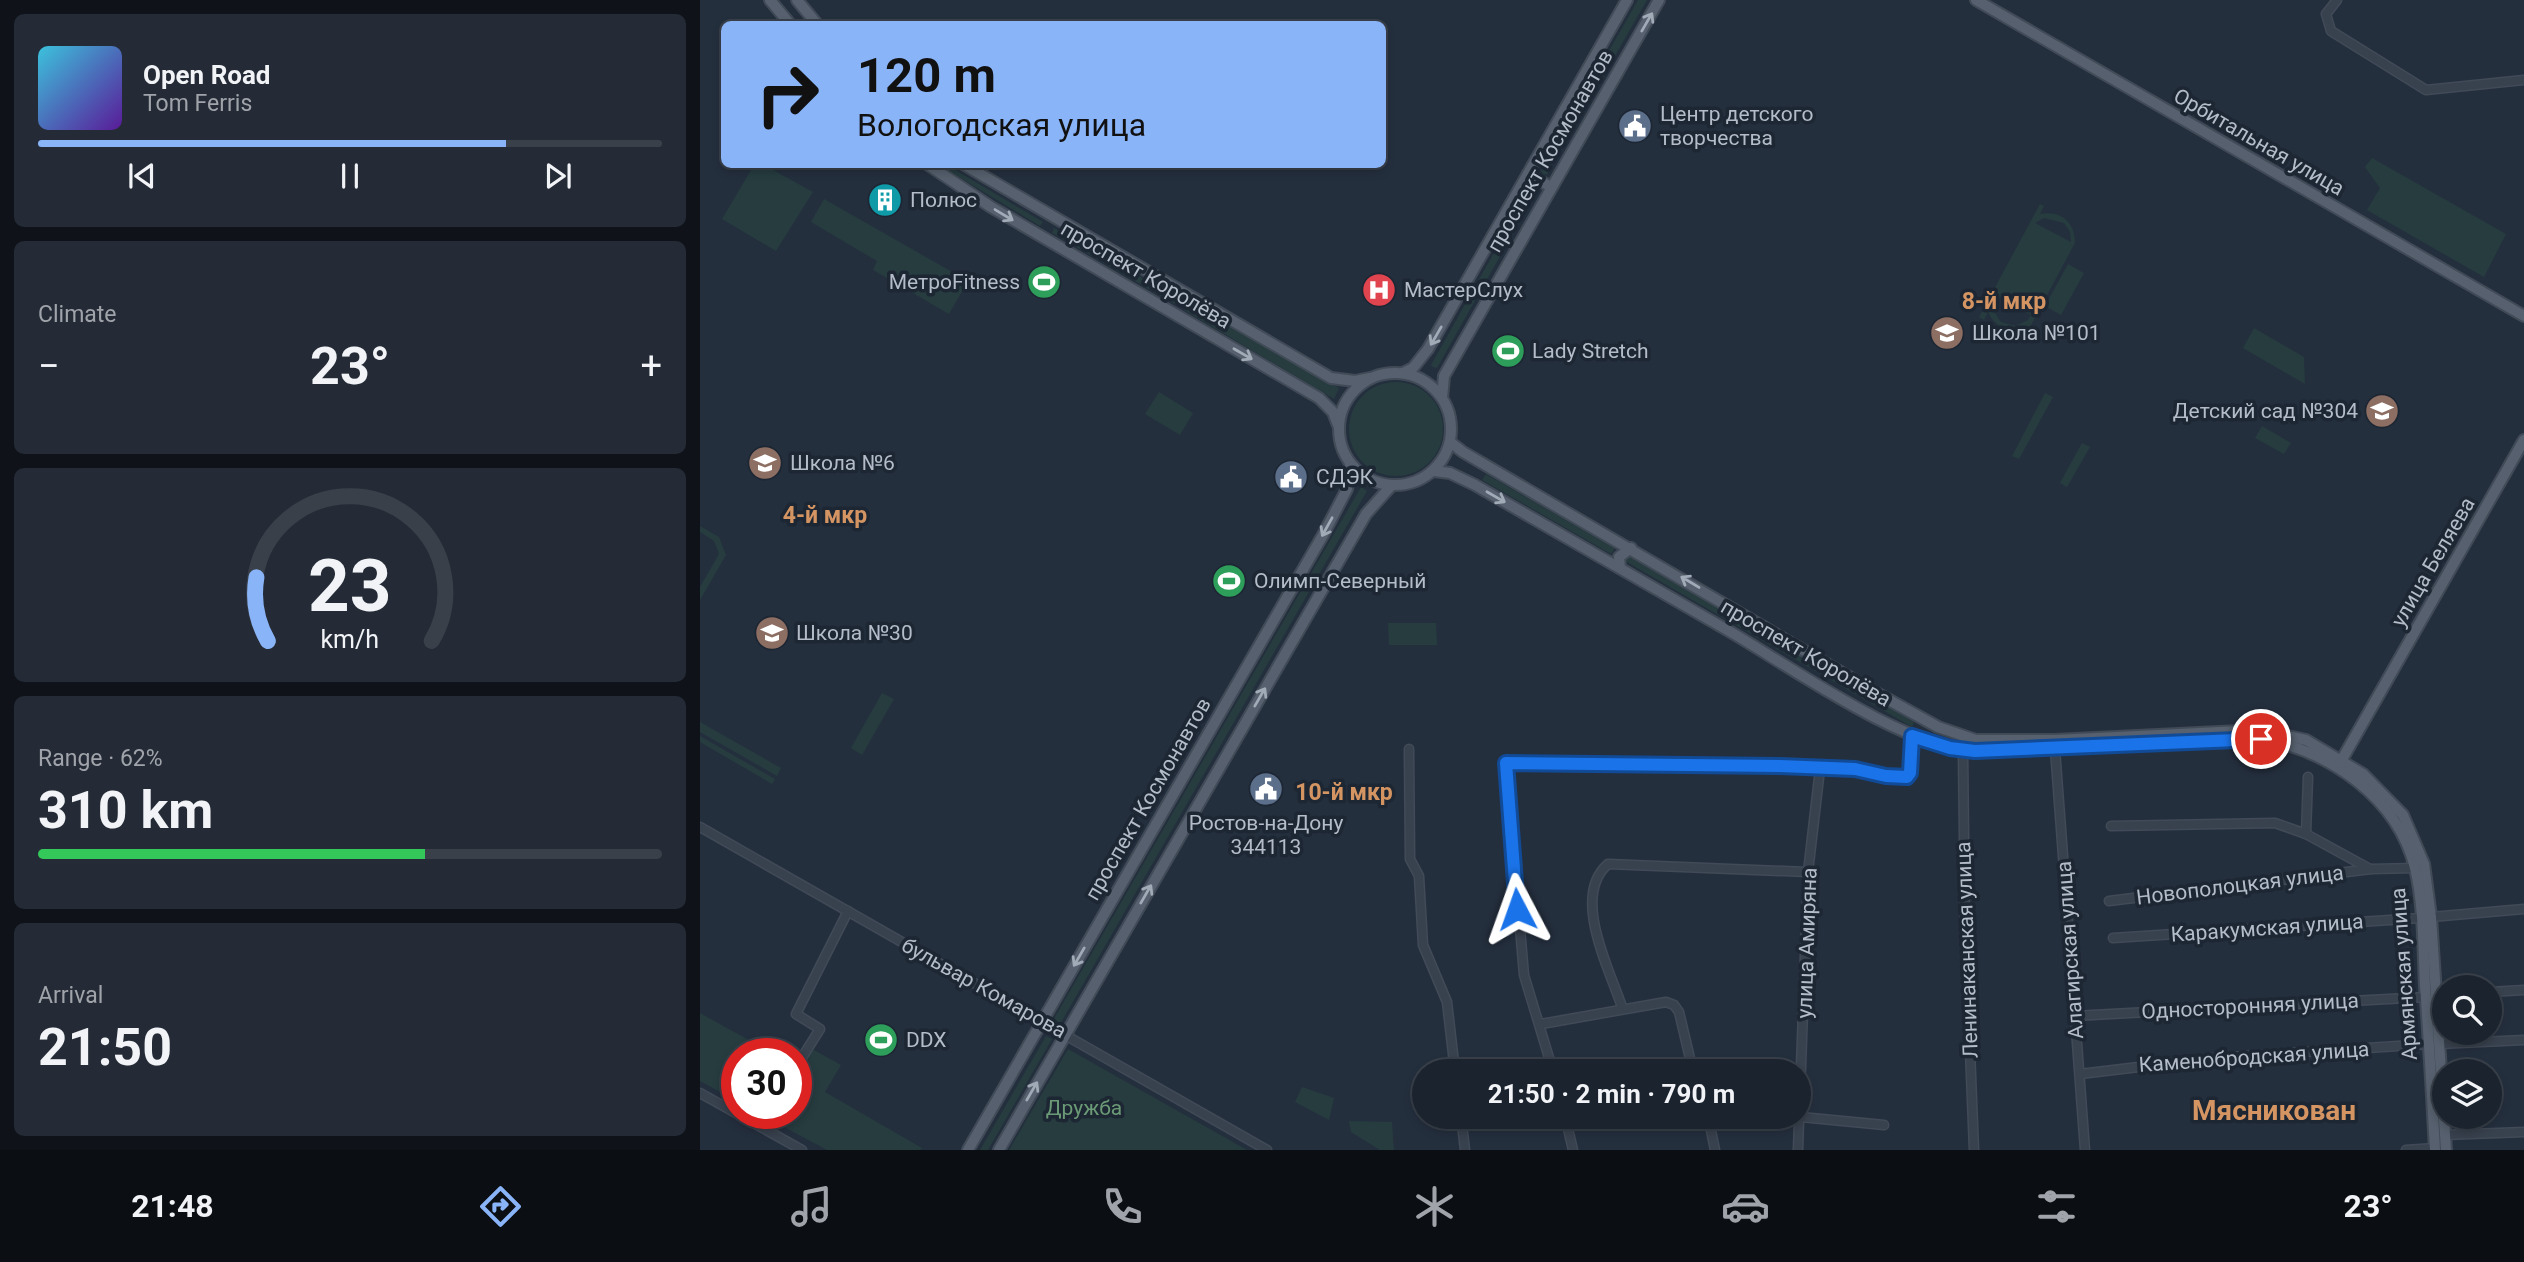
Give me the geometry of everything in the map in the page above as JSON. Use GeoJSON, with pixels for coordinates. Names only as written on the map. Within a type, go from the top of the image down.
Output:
{"type":"FeatureCollection","features":[{"type":"Feature","properties":{"kind":"main road"},"geometry":{"type":"LineString","coordinates":[[770,0],[788,21]]}},
{"type":"Feature","properties":{"kind":"main road"},"geometry":{"type":"LineString","coordinates":[[797,0],[814,21]]}},
{"type":"Feature","properties":{"kind":"main road","name":"проспект Космонавтов"},"geometry":{"type":"LineString","coordinates":[[1403,373],[1421,360],[1627,0]]}},
{"type":"Feature","properties":{"kind":"main road","name":"проспект Космонавтов"},"geometry":{"type":"LineString","coordinates":[[1442,398],[1444,376],[1659,0]]}},
{"type":"Feature","properties":{"kind":"main road","name":"Орбитальная улица"},"geometry":{"type":"LineString","coordinates":[[1976,0],[2524,316]]}},
{"type":"Feature","properties":{"kind":"main road","name":"проспект Королёва"},"geometry":{"type":"LineString","coordinates":[[932,168],[946,180],[1049,242],[1319,398],[1333,412],[1338,425]]}},
{"type":"Feature","properties":{"kind":"main road","name":"проспект Королёва"},"geometry":{"type":"LineString","coordinates":[[970,168],[1331,378],[1355,381],[1370,378]]}},
{"type":"Feature","properties":{"kind":"main road"},"geometry":{"type":"LineString","coordinates":[[1528,174],[1551,187]]}},
{"type":"Feature","properties":{"kind":"main road"},"geometry":{"type":"LineString","coordinates":[[1049,242],[1045,237],[1047,228],[1052,223],[1060,222]]}},
{"type":"Feature","properties":{"kind":"main road"},"geometry":{"type":"LineString","coordinates":[[1170,312],[1181,307],[1184,302],[1181,293]]}},
{"type":"Feature","properties":{"kind":"main road"},"geometry":{"type":"LineString","coordinates":[[1403,373],[1420,378],[1442,398],[1451,422],[1450,442],[1434,471],[1409,484],[1391,486],[1369,479],[1350,463],[1339,436],[1338,425],[1346,401],[1354,390],[1370,378],[1403,373]]}},
{"type":"Feature","properties":{"kind":"main road","name":"улица Беляева"},"geometry":{"type":"LineString","coordinates":[[2340,763],[2524,440]]}},
{"type":"Feature","properties":{"kind":"main road","name":"проспект Королёва"},"geometry":{"type":"LineString","coordinates":[[1450,442],[1919,718],[1965,738],[1986,741],[2261,730],[2306,740],[2340,763],[2384,800]]}},
{"type":"Feature","properties":{"kind":"main road","name":"проспект Космонавтов"},"geometry":{"type":"LineString","coordinates":[[968,1150],[1338,508],[1347,489],[1350,463]]}},
{"type":"Feature","properties":{"kind":"main road","name":"проспект Королёва"},"geometry":{"type":"LineString","coordinates":[[1434,471],[1450,473],[1475,485],[1912,736],[1963,751],[2261,739],[2340,763]]}},
{"type":"Feature","properties":{"kind":"main road"},"geometry":{"type":"LineString","coordinates":[[999,1150],[1366,514],[1391,486]]}},
{"type":"Feature","properties":{"kind":"main road"},"geometry":{"type":"LineString","coordinates":[[1620,568],[1619,557],[1631,548]]}},
{"type":"Feature","properties":{"kind":"main road"},"geometry":{"type":"LineString","coordinates":[[1912,736],[1919,727],[1919,718]]}},
{"type":"Feature","properties":{"kind":"main road","name":"Армянская улица"},"geometry":{"type":"LineString","coordinates":[[2384,800],[2415,868],[2426,918],[2433,975]]}},
{"type":"Feature","properties":{"kind":"main road","name":"Армянская улица"},"geometry":{"type":"LineString","coordinates":[[2384,800],[2413,834],[2424,864],[2426,918]]}},
{"type":"Feature","properties":{"kind":"main road","name":"Армянская улица"},"geometry":{"type":"LineString","coordinates":[[2434,1045],[2445,1135],[2439,1149]]}},
{"type":"Feature","properties":{"kind":"main road","name":"Армянская улица"},"geometry":{"type":"LineString","coordinates":[[2434,1045],[2439,1149]]}},
{"type":"Feature","properties":{"kind":"street"},"geometry":{"type":"LineString","coordinates":[[2337,0],[2329,7],[2328,22],[2331,31],[2426,90],[2524,80]]}},
{"type":"Feature","properties":{"kind":"street"},"geometry":{"type":"LineString","coordinates":[[1550,1059],[1524,975],[1506,763],[1855,769],[1886,776],[1907,777],[1910,773],[1912,736]]}},
{"type":"Feature","properties":{"kind":"street"},"geometry":{"type":"LineString","coordinates":[[1409,749],[1410,859],[1419,876],[1423,946],[1447,1002],[1454,1059]]}},
{"type":"Feature","properties":{"kind":"street","name":"Алагирская улица"},"geometry":{"type":"LineString","coordinates":[[2055,749],[2085,1150]]}},
{"type":"Feature","properties":{"kind":"street","name":"Ленинаканская улица"},"geometry":{"type":"LineString","coordinates":[[1963,751],[1965,925],[1975,1150]]}},
{"type":"Feature","properties":{"kind":"street","name":"улица Амиряна"},"geometry":{"type":"LineString","coordinates":[[1803,1059],[1808,873],[1820,769]]}},
{"type":"Feature","properties":{"kind":"street"},"geometry":{"type":"LineString","coordinates":[[2306,834],[2308,777]]}},
{"type":"Feature","properties":{"kind":"street","name":"Новополоцкая улица"},"geometry":{"type":"LineString","coordinates":[[2111,827],[2275,822],[2306,834],[2371,869]]}},
{"type":"Feature","properties":{"kind":"street","name":"бульвар Комарова"},"geometry":{"type":"LineString","coordinates":[[700,827],[1267,1150]]}},
{"type":"Feature","properties":{"kind":"street"},"geometry":{"type":"LineString","coordinates":[[1622,1007],[1592,916],[1590,894],[1598,872],[1608,864],[1808,873]]}},
{"type":"Feature","properties":{"kind":"street","name":"Новополоцкая улица"},"geometry":{"type":"LineString","coordinates":[[2109,901],[2371,869],[2415,868]]}},
{"type":"Feature","properties":{"kind":"street","name":"Каракумская улица"},"geometry":{"type":"LineString","coordinates":[[2113,938],[2524,909]]}},
{"type":"Feature","properties":{"kind":"street"},"geometry":{"type":"LineString","coordinates":[[812,1042],[820,1029],[796,1014],[848,911]]}},
{"type":"Feature","properties":{"kind":"street"},"geometry":{"type":"LineString","coordinates":[[2502,991],[2524,990]]}},
{"type":"Feature","properties":{"kind":"street","name":"Односторонняя улица"},"geometry":{"type":"LineString","coordinates":[[2074,1016],[2432,996]]}},
{"type":"Feature","properties":{"kind":"street"},"geometry":{"type":"LineString","coordinates":[[1541,1024],[1622,1007],[1666,1002],[1674,1005],[1679,1012],[1690,1059]]}},
{"type":"Feature","properties":{"kind":"street","name":"Каменобродская улица"},"geometry":{"type":"LineString","coordinates":[[2502,1041],[2524,1040]]}},
{"type":"Feature","properties":{"kind":"street","name":"Каменобродская улица"},"geometry":{"type":"LineString","coordinates":[[2080,1074],[2214,1058],[2432,1044]]}},
{"type":"Feature","properties":{"kind":"street"},"geometry":{"type":"LineString","coordinates":[[700,1093],[721,1105]]}},
{"type":"Feature","properties":{"kind":"street"},"geometry":{"type":"LineString","coordinates":[[1811,1118],[1884,1125]]}},
{"type":"Feature","properties":{"kind":"street"},"geometry":{"type":"LineString","coordinates":[[765,1129],[802,1150]]}},
{"type":"Feature","properties":{"kind":"street"},"geometry":{"type":"LineString","coordinates":[[1463,1129],[1465,1150]]}},
{"type":"Feature","properties":{"kind":"street"},"geometry":{"type":"LineString","coordinates":[[1568,1129],[1573,1150]]}},
{"type":"Feature","properties":{"kind":"street"},"geometry":{"type":"LineString","coordinates":[[1710,1129],[1712,1149]]}},
{"type":"Feature","properties":{"kind":"street","name":"улица Амиряна"},"geometry":{"type":"LineString","coordinates":[[1798,1150],[1800,1129]]}},
{"type":"Feature","properties":{"kind":"street"},"geometry":{"type":"LineString","coordinates":[[2445,1135],[2524,1132]]}},
{"type":"Feature","properties":{"kind":"street"},"geometry":{"type":"LineString","coordinates":[[2406,1150],[2439,1149]]}},
{"type":"Feature","properties":{"kind":"green space"},"geometry":{"type":"Polygon","coordinates":[[[1638,0],[1647,0],[1547,174],[1543,175],[1541,170],[1638,0]]]}},
{"type":"Feature","properties":{"kind":"green space"},"geometry":{"type":"Polygon","coordinates":[[[2372,158],[2506,234],[2484,277],[2367,210],[2380,188],[2365,167],[2372,158]]]}},
{"type":"Feature","properties":{"kind":"green space"},"geometry":{"type":"Polygon","coordinates":[[[752,168],[769,168],[813,192],[776,251],[722,219],[752,168]]]}},
{"type":"Feature","properties":{"kind":"green space"},"geometry":{"type":"Polygon","coordinates":[[[944,168],[952,168],[1043,222],[1040,226],[944,168]]]}},
{"type":"Feature","properties":{"kind":"green space"},"geometry":{"type":"Polygon","coordinates":[[[1532,185],[1537,185],[1538,189],[1437,368],[1433,367],[1431,365],[1532,185]]]}},
{"type":"Feature","properties":{"kind":"green space"},"geometry":{"type":"Polygon","coordinates":[[[824,199],[968,281],[949,314],[873,270],[877,261],[811,222],[824,199]]]}},
{"type":"Feature","properties":{"kind":"green space"},"geometry":{"type":"Polygon","coordinates":[[[2040,204],[2044,206],[2040,214],[2054,214],[2065,219],[2072,229],[2075,243],[2023,340],[2019,338],[2023,329],[2011,330],[2002,327],[1988,312],[1984,320],[1979,317],[2040,204]],[[2044,218],[2035,223],[2071,242],[2070,232],[2064,223],[2044,218]],[[1996,296],[1993,310],[2001,322],[2015,326],[2028,320],[2031,315],[1996,296]]]}},
{"type":"Feature","properties":{"kind":"green space"},"geometry":{"type":"Polygon","coordinates":[[[1054,228],[1178,298],[1175,304],[1052,233],[1054,228]]]}},
{"type":"Feature","properties":{"kind":"green space"},"geometry":{"type":"Polygon","coordinates":[[[2068,264],[2084,273],[2061,315],[2045,306],[2068,264]]]}},
{"type":"Feature","properties":{"kind":"green space"},"geometry":{"type":"Polygon","coordinates":[[[1188,304],[1339,388],[1334,399],[1184,310],[1188,304]]]}},
{"type":"Feature","properties":{"kind":"green space"},"geometry":{"type":"Polygon","coordinates":[[[2254,328],[2304,357],[2305,384],[2243,348],[2254,328]]]}},
{"type":"Feature","properties":{"kind":"green space"},"geometry":{"type":"Polygon","coordinates":[[[1396,382],[1414,386],[1429,396],[1439,411],[1443,429],[1439,447],[1429,462],[1414,472],[1396,476],[1378,472],[1363,462],[1353,447],[1349,429],[1353,411],[1363,396],[1378,386],[1396,382]]]}},
{"type":"Feature","properties":{"kind":"green space"},"geometry":{"type":"Polygon","coordinates":[[[1159,392],[1193,413],[1180,435],[1145,414],[1159,392]]]}},
{"type":"Feature","properties":{"kind":"green space"},"geometry":{"type":"Polygon","coordinates":[[[2045,393],[2053,397],[2019,459],[2012,456],[2045,393]]]}},
{"type":"Feature","properties":{"kind":"green space"},"geometry":{"type":"Polygon","coordinates":[[[2262,426],[2291,443],[2284,454],[2255,438],[2262,426]]]}},
{"type":"Feature","properties":{"kind":"green space"},"geometry":{"type":"Polygon","coordinates":[[[2082,443],[2090,447],[2067,487],[2060,483],[2082,443]]]}},
{"type":"Feature","properties":{"kind":"green space"},"geometry":{"type":"Polygon","coordinates":[[[1486,474],[1614,550],[1611,554],[1482,480],[1486,474]]]}},
{"type":"Feature","properties":{"kind":"green space"},"geometry":{"type":"Polygon","coordinates":[[[1361,487],[1367,491],[1059,1026],[1052,1022],[1361,487]]]}},
{"type":"Feature","properties":{"kind":"green space"},"geometry":{"type":"Polygon","coordinates":[[[700,526],[719,537],[726,555],[700,600],[700,587],[719,554],[714,541],[700,532],[700,526]]]}},
{"type":"Feature","properties":{"kind":"green space"},"geometry":{"type":"Polygon","coordinates":[[[1628,556],[1914,722],[1912,727],[1625,561],[1628,556]]]}},
{"type":"Feature","properties":{"kind":"green space"},"geometry":{"type":"Polygon","coordinates":[[[1388,623],[1436,623],[1437,645],[1389,645],[1388,623]]]}},
{"type":"Feature","properties":{"kind":"green space"},"geometry":{"type":"Polygon","coordinates":[[[882,693],[894,699],[862,755],[851,748],[882,693]]]}},
{"type":"Feature","properties":{"kind":"green space"},"geometry":{"type":"Polygon","coordinates":[[[700,722],[781,768],[777,776],[700,732],[700,722]]]}},
{"type":"Feature","properties":{"kind":"green space"},"geometry":{"type":"Polygon","coordinates":[[[700,736],[775,779],[772,784],[700,742],[700,736]]]}},
{"type":"Feature","properties":{"kind":"green space"},"geometry":{"type":"Polygon","coordinates":[[[700,1013],[745,1038],[721,1038],[721,1092],[700,1081],[700,1013]]]}},
{"type":"Feature","properties":{"kind":"green space"},"geometry":{"type":"Polygon","coordinates":[[[1046,1036],[1052,1039],[988,1150],[980,1150],[1046,1036]]]}},
{"type":"Feature","properties":{"kind":"green space"},"geometry":{"type":"Polygon","coordinates":[[[812,1049],[841,1065],[825,1092],[922,1148],[827,1150],[788,1129],[812,1129],[812,1049]]]}},
{"type":"Feature","properties":{"kind":"green space","name":"Дружба"},"geometry":{"type":"Polygon","coordinates":[[[1068,1049],[1247,1150],[1009,1150],[1068,1049]]]}},
{"type":"Feature","properties":{"kind":"green space"},"geometry":{"type":"Polygon","coordinates":[[[1302,1087],[1334,1098],[1329,1120],[1295,1102],[1302,1087]]]}},
{"type":"Feature","properties":{"kind":"green space"},"geometry":{"type":"Polygon","coordinates":[[[1349,1121],[1392,1122],[1394,1150],[1380,1150],[1351,1132],[1349,1121]]]}},
{"type":"Feature","properties":{"kind":"place","name":"Центр детского творчества"},"geometry":{"type":"Point","coordinates":[1635,126]}},
{"type":"Feature","properties":{"kind":"place","name":"Полюс"},"geometry":{"type":"Point","coordinates":[885,200]}},
{"type":"Feature","properties":{"kind":"place","name":"МетроFitness"},"geometry":{"type":"Point","coordinates":[1044,282]}},
{"type":"Feature","properties":{"kind":"place","name":"МастерСлух"},"geometry":{"type":"Point","coordinates":[1379,290]}},
{"type":"Feature","properties":{"kind":"place","name":"Школа №101"},"geometry":{"type":"Point","coordinates":[1947,333]}},
{"type":"Feature","properties":{"kind":"place","name":"Lady Stretch"},"geometry":{"type":"Point","coordinates":[1508,351]}},
{"type":"Feature","properties":{"kind":"place","name":"Детский сад №304"},"geometry":{"type":"Point","coordinates":[2382,411]}},
{"type":"Feature","properties":{"kind":"place","name":"Школа №6"},"geometry":{"type":"Point","coordinates":[765,463]}},
{"type":"Feature","properties":{"kind":"place","name":"СДЭК"},"geometry":{"type":"Point","coordinates":[1291,477]}},
{"type":"Feature","properties":{"kind":"place","name":"Олимп-Северный"},"geometry":{"type":"Point","coordinates":[1229,581]}},
{"type":"Feature","properties":{"kind":"place","name":"Школа №30"},"geometry":{"type":"Point","coordinates":[772,633]}},
{"type":"Feature","properties":{"kind":"place","name":"Ростов-на-Дону 344113"},"geometry":{"type":"Point","coordinates":[1266,789]}},
{"type":"Feature","properties":{"kind":"place","name":"DDX"},"geometry":{"type":"Point","coordinates":[881,1040]}},
{"type":"Feature","properties":{"kind":"district","name":"8-й мкр"},"geometry":{"type":"Point","coordinates":[2004,301]}},
{"type":"Feature","properties":{"kind":"district","name":"4-й мкр"},"geometry":{"type":"Point","coordinates":[825,515]}},
{"type":"Feature","properties":{"kind":"district","name":"10-й мкр"},"geometry":{"type":"Point","coordinates":[1344,792]}},
{"type":"Feature","properties":{"kind":"district","name":"Мясникован"},"geometry":{"type":"Point","coordinates":[2274,1110]}},
{"type":"Feature","properties":{"kind":"route"},"geometry":{"type":"LineString","coordinates":[[1517,909],[1506,763],[1734,768],[1780,766],[1855,769],[1886,776],[1907,777],[1910,773],[1912,736],[1963,751],[2261,739]]}}]}
